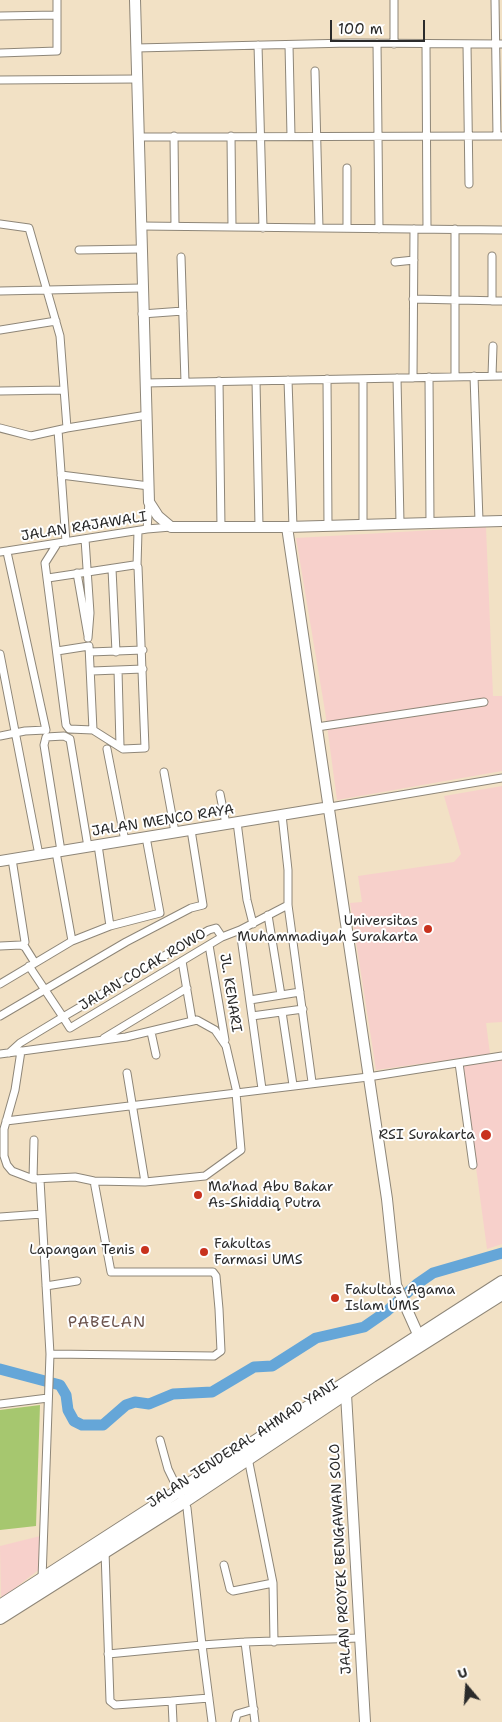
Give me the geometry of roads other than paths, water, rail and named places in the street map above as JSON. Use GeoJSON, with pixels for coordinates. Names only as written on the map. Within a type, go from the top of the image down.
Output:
{"type":"FeatureCollection","features":[{"type":"Feature","properties":{"kind":"highway","name":"JALAN JENDERAL AHMAD YANI"},"geometry":{"type":"LineString","coordinates":[[241,1459],[418,1335],[502,1282]]}},
{"type":"Feature","properties":{"kind":"highway","name":"JALAN JENDERAL AHMAD YANI"},"geometry":{"type":"LineString","coordinates":[[0,1618],[41,1586],[346,1394],[418,1335],[502,1294]]}},
{"type":"Feature","properties":{"kind":"highway","name":"JALAN JENDERAL AHMAD YANI"},"geometry":{"type":"LineString","coordinates":[[0,1606],[41,1586],[105,1550],[182,1496]]}},
{"type":"Feature","properties":{"kind":"street"},"geometry":{"type":"LineString","coordinates":[[0,52],[57,52],[57,0]]}},
{"type":"Feature","properties":{"kind":"street"},"geometry":{"type":"LineString","coordinates":[[135,0],[141,288],[149,486],[147,529]]}},
{"type":"Feature","properties":{"kind":"street"},"geometry":{"type":"LineString","coordinates":[[394,0],[394,44]]}},
{"type":"Feature","properties":{"kind":"street"},"geometry":{"type":"LineString","coordinates":[[139,137],[500,136],[499,44],[495,0]]}},
{"type":"Feature","properties":{"kind":"street"},"geometry":{"type":"LineString","coordinates":[[0,16],[57,15]]}},
{"type":"Feature","properties":{"kind":"street"},"geometry":{"type":"LineString","coordinates":[[136,48],[377,43],[499,44]]}},
{"type":"Feature","properties":{"kind":"street"},"geometry":{"type":"LineString","coordinates":[[377,43],[379,229]]}},
{"type":"Feature","properties":{"kind":"street"},"geometry":{"type":"LineString","coordinates":[[426,44],[426,229]]}},
{"type":"Feature","properties":{"kind":"street"},"geometry":{"type":"LineString","coordinates":[[468,44],[469,184]]}},
{"type":"Feature","properties":{"kind":"street"},"geometry":{"type":"LineString","coordinates":[[258,45],[262,228]]}},
{"type":"Feature","properties":{"kind":"street"},"geometry":{"type":"LineString","coordinates":[[289,45],[291,136]]}},
{"type":"Feature","properties":{"kind":"street"},"geometry":{"type":"LineString","coordinates":[[315,71],[320,228]]}},
{"type":"Feature","properties":{"kind":"street"},"geometry":{"type":"LineString","coordinates":[[0,80],[137,78]]}},
{"type":"Feature","properties":{"kind":"street"},"geometry":{"type":"LineString","coordinates":[[174,136],[175,226]]}},
{"type":"Feature","properties":{"kind":"street"},"geometry":{"type":"LineString","coordinates":[[231,136],[232,227]]}},
{"type":"Feature","properties":{"kind":"street"},"geometry":{"type":"LineString","coordinates":[[347,168],[347,228]]}},
{"type":"Feature","properties":{"kind":"street"},"geometry":{"type":"LineString","coordinates":[[0,224],[29,228],[62,345],[66,428]]}},
{"type":"Feature","properties":{"kind":"street"},"geometry":{"type":"LineString","coordinates":[[141,226],[502,230]]}},
{"type":"Feature","properties":{"kind":"street"},"geometry":{"type":"LineString","coordinates":[[413,378],[414,229]]}},
{"type":"Feature","properties":{"kind":"street"},"geometry":{"type":"LineString","coordinates":[[455,229],[455,376]]}},
{"type":"Feature","properties":{"kind":"street"},"geometry":{"type":"LineString","coordinates":[[79,250],[141,248]]}},
{"type":"Feature","properties":{"kind":"street"},"geometry":{"type":"LineString","coordinates":[[492,256],[492,301]]}},
{"type":"Feature","properties":{"kind":"street"},"geometry":{"type":"LineString","coordinates":[[181,257],[185,382]]}},
{"type":"Feature","properties":{"kind":"street"},"geometry":{"type":"LineString","coordinates":[[395,262],[414,260]]}},
{"type":"Feature","properties":{"kind":"street"},"geometry":{"type":"LineString","coordinates":[[0,291],[141,288]]}},
{"type":"Feature","properties":{"kind":"street"},"geometry":{"type":"LineString","coordinates":[[413,299],[502,301]]}},
{"type":"Feature","properties":{"kind":"street"},"geometry":{"type":"LineString","coordinates":[[142,314],[183,311]]}},
{"type":"Feature","properties":{"kind":"street"},"geometry":{"type":"LineString","coordinates":[[0,330],[56,321]]}},
{"type":"Feature","properties":{"kind":"street"},"geometry":{"type":"LineString","coordinates":[[492,376],[493,346]]}},
{"type":"Feature","properties":{"kind":"street"},"geometry":{"type":"LineString","coordinates":[[474,376],[478,522]]}},
{"type":"Feature","properties":{"kind":"street"},"geometry":{"type":"LineString","coordinates":[[145,382],[502,376]]}},
{"type":"Feature","properties":{"kind":"street"},"geometry":{"type":"LineString","coordinates":[[429,377],[430,522]]}},
{"type":"Feature","properties":{"kind":"street"},"geometry":{"type":"LineString","coordinates":[[397,378],[400,523]]}},
{"type":"Feature","properties":{"kind":"street"},"geometry":{"type":"LineString","coordinates":[[363,379],[363,524]]}},
{"type":"Feature","properties":{"kind":"street"},"geometry":{"type":"LineString","coordinates":[[288,380],[290,548],[330,807],[399,1285],[418,1335]]}},
{"type":"Feature","properties":{"kind":"street"},"geometry":{"type":"LineString","coordinates":[[327,380],[328,526]]}},
{"type":"Feature","properties":{"kind":"street"},"geometry":{"type":"LineString","coordinates":[[219,381],[221,527]]}},
{"type":"Feature","properties":{"kind":"street"},"geometry":{"type":"LineString","coordinates":[[256,381],[263,526]]}},
{"type":"Feature","properties":{"kind":"street"},"geometry":{"type":"LineString","coordinates":[[0,391],[63,390]]}},
{"type":"Feature","properties":{"kind":"street"},"geometry":{"type":"LineString","coordinates":[[0,428],[24,436],[147,415]]}},
{"type":"Feature","properties":{"kind":"street"},"geometry":{"type":"LineString","coordinates":[[58,430],[66,542]]}},
{"type":"Feature","properties":{"kind":"street"},"geometry":{"type":"LineString","coordinates":[[61,475],[149,486]]}},
{"type":"Feature","properties":{"kind":"street"},"geometry":{"type":"LineString","coordinates":[[148,502],[158,516],[171,528],[290,527],[502,521]]}},
{"type":"Feature","properties":{"kind":"street"},"geometry":{"type":"LineString","coordinates":[[263,526],[277,532],[290,548]]}},
{"type":"Feature","properties":{"kind":"street","name":"JALAN RAJAWALI"},"geometry":{"type":"LineString","coordinates":[[4,552],[147,529],[171,528]]}},
{"type":"Feature","properties":{"kind":"street"},"geometry":{"type":"LineString","coordinates":[[57,544],[46,561],[66,725],[69,728],[94,730],[125,750],[145,748],[143,650],[137,566],[138,531]]}},
{"type":"Feature","properties":{"kind":"street"},"geometry":{"type":"LineString","coordinates":[[85,539],[88,571],[89,645]]}},
{"type":"Feature","properties":{"kind":"street"},"geometry":{"type":"LineString","coordinates":[[0,736],[15,732],[46,730],[4,552]]}},
{"type":"Feature","properties":{"kind":"street"},"geometry":{"type":"LineString","coordinates":[[48,578],[88,571],[137,566]]}},
{"type":"Feature","properties":{"kind":"street"},"geometry":{"type":"LineString","coordinates":[[112,569],[116,652]]}},
{"type":"Feature","properties":{"kind":"street"},"geometry":{"type":"LineString","coordinates":[[77,573],[92,671],[94,730]]}},
{"type":"Feature","properties":{"kind":"street"},"geometry":{"type":"LineString","coordinates":[[57,651],[89,645],[116,652],[143,650]]}},
{"type":"Feature","properties":{"kind":"street"},"geometry":{"type":"LineString","coordinates":[[0,657],[39,855]]}},
{"type":"Feature","properties":{"kind":"street"},"geometry":{"type":"LineString","coordinates":[[92,671],[143,669]]}},
{"type":"Feature","properties":{"kind":"street"},"geometry":{"type":"LineString","coordinates":[[118,670],[120,746]]}},
{"type":"Feature","properties":{"kind":"street"},"geometry":{"type":"LineString","coordinates":[[317,727],[484,702]]}},
{"type":"Feature","properties":{"kind":"street"},"geometry":{"type":"LineString","coordinates":[[72,941],[58,852],[44,742],[46,737],[64,736],[70,740],[110,926]]}},
{"type":"Feature","properties":{"kind":"street"},"geometry":{"type":"LineString","coordinates":[[107,749],[125,841]]}},
{"type":"Feature","properties":{"kind":"street"},"geometry":{"type":"LineString","coordinates":[[164,772],[175,832]]}},
{"type":"Feature","properties":{"kind":"street"},"geometry":{"type":"LineString","coordinates":[[330,807],[502,778]]}},
{"type":"Feature","properties":{"kind":"street"},"geometry":{"type":"LineString","coordinates":[[220,794],[226,824]]}},
{"type":"Feature","properties":{"kind":"street","name":"JALAN MENCO RAYA"},"geometry":{"type":"LineString","coordinates":[[0,862],[330,807]]}},
{"type":"Feature","properties":{"kind":"street"},"geometry":{"type":"LineString","coordinates":[[282,815],[288,870],[288,905],[312,1082]]}},
{"type":"Feature","properties":{"kind":"street"},"geometry":{"type":"LineString","coordinates":[[237,822],[247,900],[253,924]]}},
{"type":"Feature","properties":{"kind":"street"},"geometry":{"type":"LineString","coordinates":[[0,1016],[174,916],[203,905],[191,830]]}},
{"type":"Feature","properties":{"kind":"street"},"geometry":{"type":"LineString","coordinates":[[0,984],[72,941],[110,926],[160,913],[146,837]]}},
{"type":"Feature","properties":{"kind":"street"},"geometry":{"type":"LineString","coordinates":[[12,859],[25,942]]}},
{"type":"Feature","properties":{"kind":"street"},"geometry":{"type":"LineString","coordinates":[[9,1052],[20,1043],[209,930],[215,928],[221,934],[240,930],[288,905]]}},
{"type":"Feature","properties":{"kind":"street"},"geometry":{"type":"LineString","coordinates":[[268,915],[281,995]]}},
{"type":"Feature","properties":{"kind":"street"},"geometry":{"type":"LineString","coordinates":[[240,930],[262,1089]]}},
{"type":"Feature","properties":{"kind":"street","name":"JALAN COCAK ROWO"},"geometry":{"type":"LineString","coordinates":[[63,1017],[70,1028],[209,945],[221,934]]}},
{"type":"Feature","properties":{"kind":"street"},"geometry":{"type":"LineString","coordinates":[[0,946],[21,945],[45,990],[63,1017]]}},
{"type":"Feature","properties":{"kind":"street","name":"JL. KENARI"},"geometry":{"type":"LineString","coordinates":[[145,1182],[201,1178],[238,1153],[241,1146],[236,1093],[209,945]]}},
{"type":"Feature","properties":{"kind":"street"},"geometry":{"type":"LineString","coordinates":[[182,961],[192,1020]]}},
{"type":"Feature","properties":{"kind":"street"},"geometry":{"type":"LineString","coordinates":[[123,981],[130,991]]}},
{"type":"Feature","properties":{"kind":"street"},"geometry":{"type":"LineString","coordinates":[[99,1041],[187,988]]}},
{"type":"Feature","properties":{"kind":"street"},"geometry":{"type":"LineString","coordinates":[[250,1000],[300,992]]}},
{"type":"Feature","properties":{"kind":"street"},"geometry":{"type":"LineString","coordinates":[[252,1016],[303,1009]]}},
{"type":"Feature","properties":{"kind":"street"},"geometry":{"type":"LineString","coordinates":[[282,1012],[293,1085]]}},
{"type":"Feature","properties":{"kind":"street"},"geometry":{"type":"LineString","coordinates":[[0,1054],[151,1032],[192,1020],[210,1026],[226,1046]]}},
{"type":"Feature","properties":{"kind":"street"},"geometry":{"type":"LineString","coordinates":[[151,1032],[156,1055]]}},
{"type":"Feature","properties":{"kind":"street"},"geometry":{"type":"LineString","coordinates":[[21,1051],[16,1090],[4,1126],[4,1156],[7,1165],[15,1172],[36,1179],[75,1177],[94,1181],[145,1182],[127,1073]]}},
{"type":"Feature","properties":{"kind":"street"},"geometry":{"type":"LineString","coordinates":[[4,1126],[312,1082],[368,1077],[502,1056]]}},
{"type":"Feature","properties":{"kind":"street"},"geometry":{"type":"LineString","coordinates":[[459,1063],[473,1165]]}},
{"type":"Feature","properties":{"kind":"street"},"geometry":{"type":"LineString","coordinates":[[34,1140],[36,1179],[42,1214],[50,1354],[41,1586]]}},
{"type":"Feature","properties":{"kind":"street"},"geometry":{"type":"LineString","coordinates":[[50,1354],[214,1356],[221,1352],[219,1309],[214,1274],[208,1270],[112,1273],[94,1181]]}},
{"type":"Feature","properties":{"kind":"street"},"geometry":{"type":"LineString","coordinates":[[0,1216],[42,1214]]}},
{"type":"Feature","properties":{"kind":"street"},"geometry":{"type":"LineString","coordinates":[[46,1286],[77,1280]]}},
{"type":"Feature","properties":{"kind":"street"},"geometry":{"type":"LineString","coordinates":[[0,1404],[48,1394]]}},
{"type":"Feature","properties":{"kind":"street","name":"JALAN PROYEK BENGAWAN SOLO"},"geometry":{"type":"LineString","coordinates":[[346,1394],[365,1722]]}},
{"type":"Feature","properties":{"kind":"street"},"geometry":{"type":"LineString","coordinates":[[160,1440],[166,1464],[182,1496],[212,1722]]}},
{"type":"Feature","properties":{"kind":"street"},"geometry":{"type":"LineString","coordinates":[[241,1459],[273,1583],[274,1642]]}},
{"type":"Feature","properties":{"kind":"street"},"geometry":{"type":"LineString","coordinates":[[105,1550],[108,1654],[112,1703],[210,1698]]}},
{"type":"Feature","properties":{"kind":"street"},"geometry":{"type":"LineString","coordinates":[[224,1565],[230,1589],[233,1592],[273,1583]]}},
{"type":"Feature","properties":{"kind":"street"},"geometry":{"type":"LineString","coordinates":[[108,1654],[246,1642],[359,1638]]}},
{"type":"Feature","properties":{"kind":"street"},"geometry":{"type":"LineString","coordinates":[[246,1642],[255,1722]]}},
{"type":"Feature","properties":{"kind":"street"},"geometry":{"type":"LineString","coordinates":[[172,1701],[173,1722]]}},
{"type":"Feature","properties":{"kind":"street"},"geometry":{"type":"LineString","coordinates":[[235,1722],[237,1714],[254,1709]]}},
{"type":"Feature","properties":{"kind":"waterway"},"geometry":{"type":"LineString","coordinates":[[0,1369],[60,1385],[66,1395],[68,1410],[74,1421],[82,1425],[103,1425],[126,1405],[135,1402],[149,1404],[173,1394],[212,1392],[254,1367],[272,1366],[316,1338],[364,1327],[387,1311],[417,1284],[433,1273],[502,1253]]}},
{"type":"Feature","properties":{"kind":"place","name":"Universitas Muhammadiyah Surakarta"},"geometry":{"type":"Point","coordinates":[428,929]}},
{"type":"Feature","properties":{"kind":"place","name":"RSI Surakarta"},"geometry":{"type":"Point","coordinates":[486,1135]}},
{"type":"Feature","properties":{"kind":"place","name":"Ma'had Abu Bakar As-Shiddiq Putra"},"geometry":{"type":"Point","coordinates":[198,1195]}},
{"type":"Feature","properties":{"kind":"place","name":"Lapangan Tenis"},"geometry":{"type":"Point","coordinates":[145,1250]}},
{"type":"Feature","properties":{"kind":"place","name":"Fakultas Farmasi UMS"},"geometry":{"type":"Point","coordinates":[204,1252]}},
{"type":"Feature","properties":{"kind":"place","name":"Fakultas Agama Islam UMS"},"geometry":{"type":"Point","coordinates":[335,1298]}},
{"type":"Feature","properties":{"kind":"district","name":"PABELAN"},"geometry":{"type":"Point","coordinates":[107,1323]}}]}
